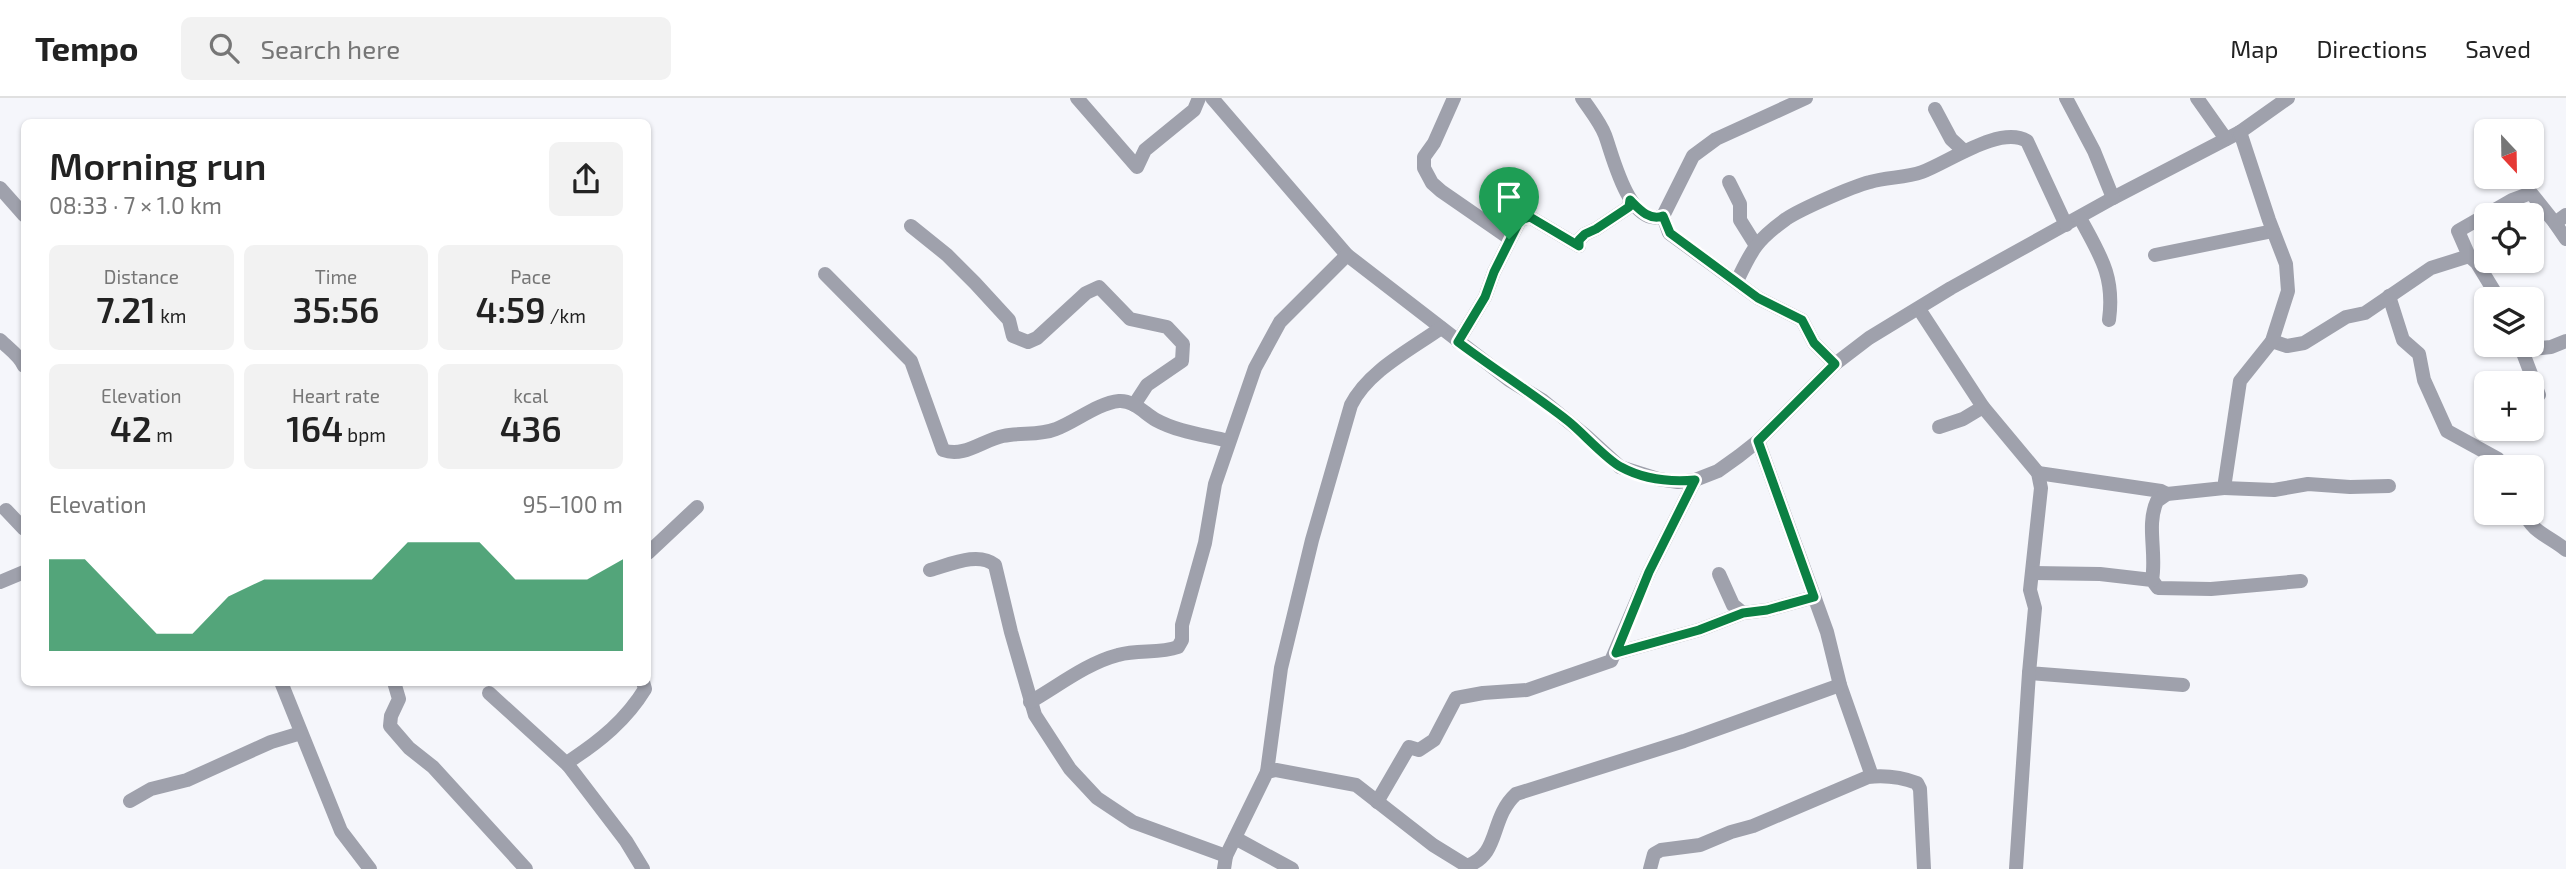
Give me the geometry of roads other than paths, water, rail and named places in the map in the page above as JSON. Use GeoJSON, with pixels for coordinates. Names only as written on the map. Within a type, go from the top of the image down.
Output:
{"type":"FeatureCollection","features":[{"type":"Feature","properties":{"kind":"street"},"geometry":{"type":"LineString","coordinates":[[1077,98],[1137,167],[1145,150],[1194,110],[1199,98]]}},
{"type":"Feature","properties":{"kind":"street"},"geometry":{"type":"LineString","coordinates":[[1212,98],[1347,255],[1508,380],[1542,400],[1620,467],[1658,479],[1678,482],[1695,480],[1718,471],[1758,441],[1835,364],[1869,338],[1951,288],[2113,198],[2241,132],[2278,101]]}},
{"type":"Feature","properties":{"kind":"street"},"geometry":{"type":"LineString","coordinates":[[1454,98],[1434,143],[1424,157],[1424,168],[1432,183],[1441,191],[1509,239]]}},
{"type":"Feature","properties":{"kind":"street"},"geometry":{"type":"LineString","coordinates":[[1582,98],[1604,132],[1630,200],[1642,213],[1658,218],[1663,216],[1693,156],[1716,139],[1806,98]]}},
{"type":"Feature","properties":{"kind":"street"},"geometry":{"type":"LineString","coordinates":[[2066,98],[2094,151],[2113,198]]}},
{"type":"Feature","properties":{"kind":"street"},"geometry":{"type":"LineString","coordinates":[[2197,98],[2226,139]]}},
{"type":"Feature","properties":{"kind":"street"},"geometry":{"type":"LineString","coordinates":[[1935,109],[1951,139],[1964,151]]}},
{"type":"Feature","properties":{"kind":"street"},"geometry":{"type":"LineString","coordinates":[[2224,488],[2240,381],[2272,341],[2288,292],[2286,264],[2241,132]]}},
{"type":"Feature","properties":{"kind":"street"},"geometry":{"type":"LineString","coordinates":[[1737,281],[1755,244],[1788,218],[1870,182],[1923,172],[1964,151],[2005,137],[2020,136],[2027,141],[2066,225]]}},
{"type":"Feature","properties":{"kind":"street"},"geometry":{"type":"LineString","coordinates":[[1729,183],[1740,204],[1740,220],[1755,244]]}},
{"type":"Feature","properties":{"kind":"street"},"geometry":{"type":"LineString","coordinates":[[0,188],[21,212]]}},
{"type":"Feature","properties":{"kind":"street"},"geometry":{"type":"LineString","coordinates":[[2492,287],[2477,263],[2469,256],[2458,231],[2512,200],[2531,193],[2561,219],[2566,239]]}},
{"type":"Feature","properties":{"kind":"street"},"geometry":{"type":"LineString","coordinates":[[1458,342],[1485,297],[1509,239],[1520,220],[1530,217],[1579,246],[1579,240],[1585,234],[1629,207],[1630,200]]}},
{"type":"Feature","properties":{"kind":"street"},"geometry":{"type":"LineString","coordinates":[[1663,216],[1670,233],[1758,298],[1802,320],[1814,343],[1835,364]]}},
{"type":"Feature","properties":{"kind":"street"},"geometry":{"type":"LineString","coordinates":[[2080,218],[2108,271],[2111,304],[2109,320]]}},
{"type":"Feature","properties":{"kind":"street"},"geometry":{"type":"LineString","coordinates":[[911,226],[947,255],[975,283],[1009,320],[1013,336],[1028,342],[1037,338],[1086,293],[1099,287],[1130,319],[1167,327],[1183,344],[1182,360],[1147,386],[1134,405]]}},
{"type":"Feature","properties":{"kind":"street"},"geometry":{"type":"LineString","coordinates":[[2155,256],[2273,231]]}},
{"type":"Feature","properties":{"kind":"street"},"geometry":{"type":"LineString","coordinates":[[1030,702],[1097,663],[1120,654],[1167,651],[1178,647],[1182,640],[1182,625],[1205,542],[1215,484],[1255,368],[1280,322],[1347,255]]}},
{"type":"Feature","properties":{"kind":"street"},"geometry":{"type":"LineString","coordinates":[[2272,341],[2287,346],[2304,343],[2346,317],[2365,313],[2431,268],[2469,256]]}},
{"type":"Feature","properties":{"kind":"street"},"geometry":{"type":"LineString","coordinates":[[825,274],[911,361],[943,450],[962,453],[989,439],[1055,430],[1085,414],[1120,401],[1134,405],[1157,421],[1228,441]]}},
{"type":"Feature","properties":{"kind":"street"},"geometry":{"type":"LineString","coordinates":[[2389,296],[2403,340],[2419,354],[2424,380],[2446,431],[2491,455]]}},
{"type":"Feature","properties":{"kind":"street"},"geometry":{"type":"LineString","coordinates":[[1919,309],[1983,407],[2038,473],[2041,488],[2030,590],[2035,608],[2016,869]]}},
{"type":"Feature","properties":{"kind":"street"},"geometry":{"type":"LineString","coordinates":[[930,570],[978,558],[987,559],[995,565],[1030,702],[1035,715],[1070,769],[1097,798],[1133,822],[1225,862],[1267,772],[1281,668],[1312,540],[1350,405],[1358,391],[1369,381],[1441,328]]}},
{"type":"Feature","properties":{"kind":"street"},"geometry":{"type":"LineString","coordinates":[[0,340],[13,354],[21,356]]}},
{"type":"Feature","properties":{"kind":"street"},"geometry":{"type":"LineString","coordinates":[[2544,347],[2566,341]]}},
{"type":"Feature","properties":{"kind":"street"},"geometry":{"type":"LineString","coordinates":[[1939,426],[1963,419],[1983,407]]}},
{"type":"Feature","properties":{"kind":"street"},"geometry":{"type":"LineString","coordinates":[[1758,441],[1827,632],[1840,685],[1872,776]]}},
{"type":"Feature","properties":{"kind":"street"},"geometry":{"type":"LineString","coordinates":[[2038,473],[2167,494]]}},
{"type":"Feature","properties":{"kind":"street"},"geometry":{"type":"LineString","coordinates":[[1377,802],[1409,747],[1419,750],[1434,740],[1456,698],[1527,690],[1611,661],[1649,572],[1695,480]]}},
{"type":"Feature","properties":{"kind":"street"},"geometry":{"type":"LineString","coordinates":[[2301,581],[2211,589],[2158,588],[2152,580],[2155,553],[2151,526],[2157,501],[2167,494],[2224,488],[2274,490],[2308,484],[2389,486]]}},
{"type":"Feature","properties":{"kind":"street"},"geometry":{"type":"LineString","coordinates":[[651,550],[697,507]]}},
{"type":"Feature","properties":{"kind":"street"},"geometry":{"type":"LineString","coordinates":[[6,510],[21,526]]}},
{"type":"Feature","properties":{"kind":"street"},"geometry":{"type":"LineString","coordinates":[[2531,525],[2534,530],[2552,538],[2566,550]]}},
{"type":"Feature","properties":{"kind":"street"},"geometry":{"type":"LineString","coordinates":[[0,582],[21,573]]}},
{"type":"Feature","properties":{"kind":"street"},"geometry":{"type":"LineString","coordinates":[[2033,573],[2100,574],[2152,580]]}},
{"type":"Feature","properties":{"kind":"street"},"geometry":{"type":"LineString","coordinates":[[1719,574],[1733,605],[1743,613]]}},
{"type":"Feature","properties":{"kind":"street"},"geometry":{"type":"LineString","coordinates":[[1616,653],[1699,630],[1743,613],[1767,610],[1814,597]]}},
{"type":"Feature","properties":{"kind":"street"},"geometry":{"type":"LineString","coordinates":[[2029,673],[2183,685]]}},
{"type":"Feature","properties":{"kind":"street"},"geometry":{"type":"LineString","coordinates":[[1267,772],[1276,770],[1356,785],[1450,857],[1466,866],[1486,865],[1501,814],[1516,794],[1684,741],[1840,685]]}},
{"type":"Feature","properties":{"kind":"street"},"geometry":{"type":"LineString","coordinates":[[283,686],[341,831],[370,869]]}},
{"type":"Feature","properties":{"kind":"street"},"geometry":{"type":"LineString","coordinates":[[395,686],[399,699],[391,716],[390,726],[409,748],[433,767],[526,869]]}},
{"type":"Feature","properties":{"kind":"street"},"geometry":{"type":"LineString","coordinates":[[568,765],[607,736],[640,697],[644,686]]}},
{"type":"Feature","properties":{"kind":"street"},"geometry":{"type":"LineString","coordinates":[[489,693],[568,765],[626,841],[643,869]]}},
{"type":"Feature","properties":{"kind":"street"},"geometry":{"type":"LineString","coordinates":[[130,801],[151,789],[187,780],[271,742],[301,733]]}},
{"type":"Feature","properties":{"kind":"street"},"geometry":{"type":"LineString","coordinates":[[1650,869],[1654,854],[1661,850],[1700,845],[1872,776],[1899,778],[1917,783],[1920,789],[1924,869]]}},
{"type":"Feature","properties":{"kind":"street"},"geometry":{"type":"LineString","coordinates":[[1235,838],[1292,869]]}}]}
